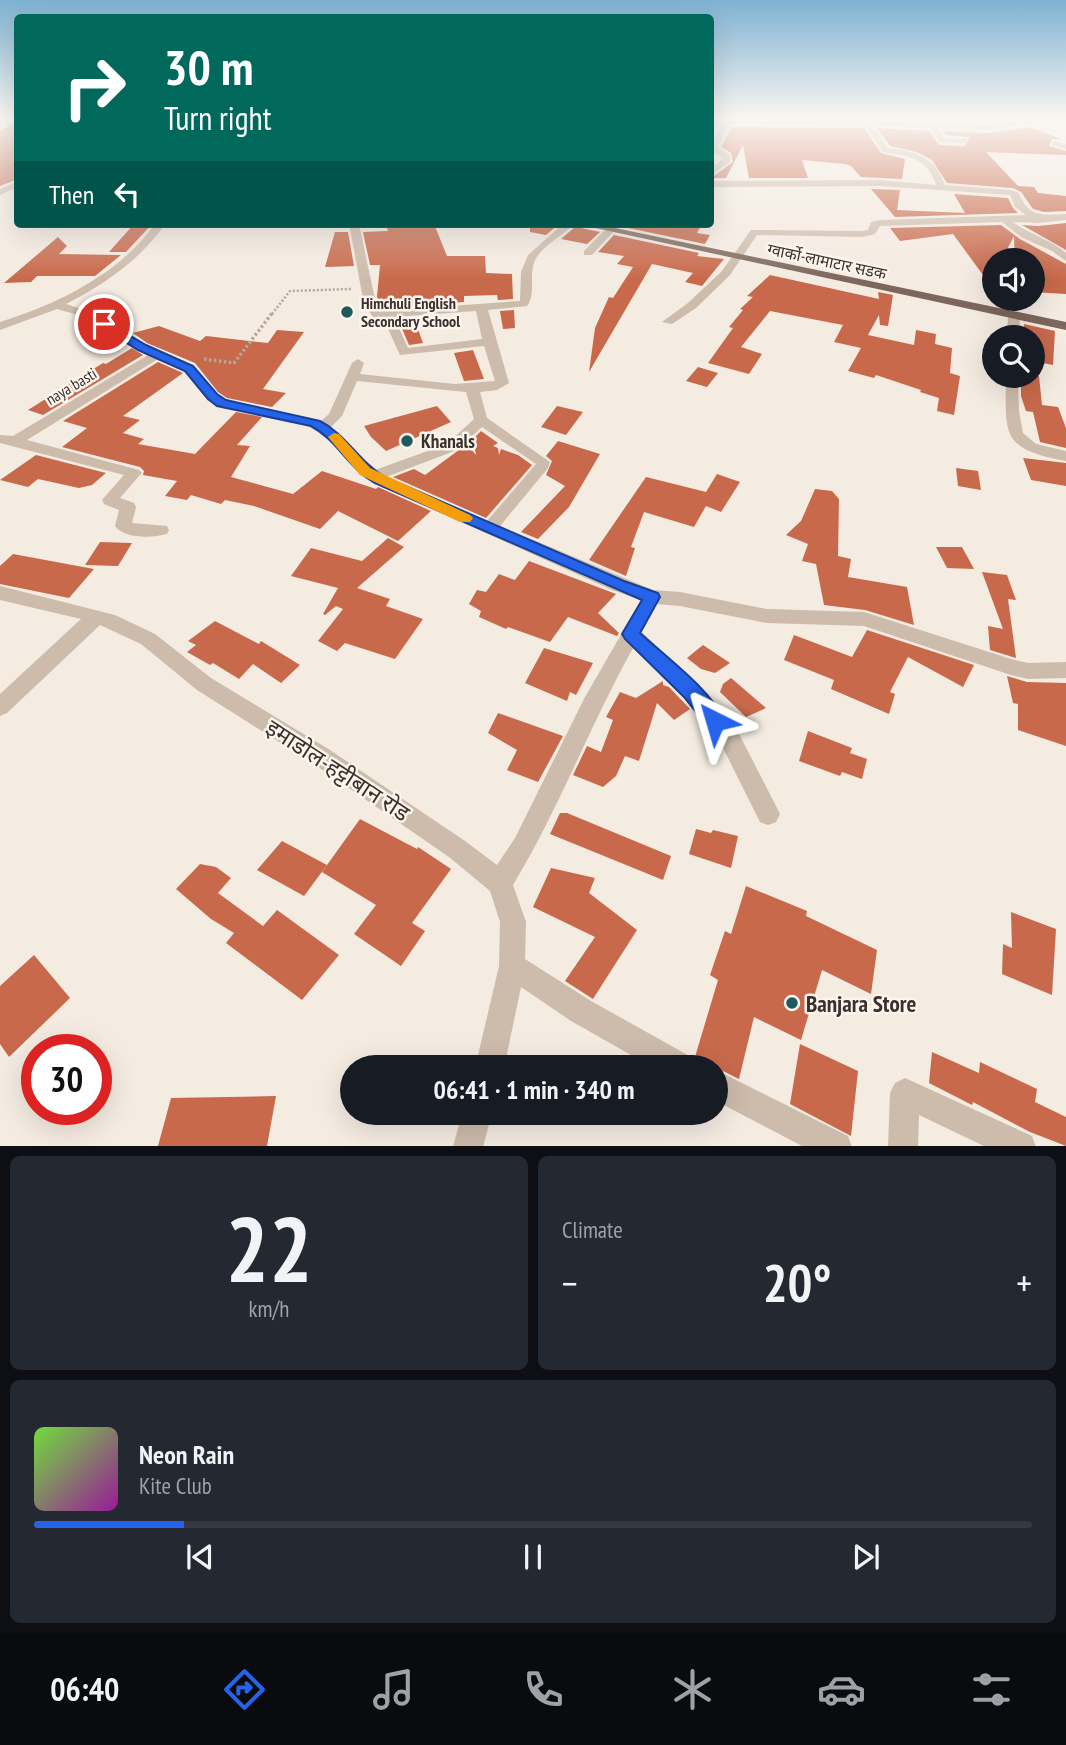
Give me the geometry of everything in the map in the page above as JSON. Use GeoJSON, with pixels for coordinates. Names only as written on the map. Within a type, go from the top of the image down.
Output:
{"type":"FeatureCollection","features":[{"type":"Feature","properties":{"kind":"main road","name":"ग्वार्को-लामाटार सडक"},"geometry":{"type":"LineString","coordinates":[[602,228],[1066,327]]}},
{"type":"Feature","properties":{"kind":"street"},"geometry":{"type":"LineString","coordinates":[[935,172],[942,186]]}},
{"type":"Feature","properties":{"kind":"street"},"geometry":{"type":"LineString","coordinates":[[714,184],[879,183],[1015,194],[1018,205],[1038,220]]}},
{"type":"Feature","properties":{"kind":"street"},"geometry":{"type":"LineString","coordinates":[[668,323],[690,310],[726,272],[754,232],[863,234],[872,232],[874,224],[880,223],[1066,217]]}},
{"type":"Feature","properties":{"kind":"street"},"geometry":{"type":"LineString","coordinates":[[1005,220],[1024,235],[1056,249],[1066,258]]}},
{"type":"Feature","properties":{"kind":"street"},"geometry":{"type":"LineString","coordinates":[[0,326],[56,305],[130,258],[145,246],[157,228]]}},
{"type":"Feature","properties":{"kind":"street"},"geometry":{"type":"LineString","coordinates":[[355,228],[375,314],[387,315],[525,302],[524,271],[528,260],[564,228]]}},
{"type":"Feature","properties":{"kind":"street"},"geometry":{"type":"LineString","coordinates":[[588,253],[610,230]]}},
{"type":"Feature","properties":{"kind":"street"},"geometry":{"type":"LineString","coordinates":[[56,305],[96,317],[142,348],[189,368],[212,397],[222,403],[323,427],[373,476],[489,529],[652,597],[680,599],[767,616],[864,619],[1011,667],[1028,671],[1066,670]]}},
{"type":"Feature","properties":{"kind":"street"},"geometry":{"type":"LineString","coordinates":[[353,377],[472,389],[493,388],[502,383],[481,306]]}},
{"type":"Feature","properties":{"kind":"street"},"geometry":{"type":"LineString","coordinates":[[387,315],[404,352],[489,342]]}},
{"type":"Feature","properties":{"kind":"street"},"geometry":{"type":"LineString","coordinates":[[1014,316],[1014,325]]}},
{"type":"Feature","properties":{"kind":"street","name":"naya basti"},"geometry":{"type":"LineString","coordinates":[[7,440],[158,354]]}},
{"type":"Feature","properties":{"kind":"street"},"geometry":{"type":"LineString","coordinates":[[323,427],[335,416],[358,363]]}},
{"type":"Feature","properties":{"kind":"street"},"geometry":{"type":"LineString","coordinates":[[1012,388],[1013,429],[1016,438],[1029,449],[1066,456]]}},
{"type":"Feature","properties":{"kind":"street"},"geometry":{"type":"LineString","coordinates":[[472,389],[481,420],[543,462],[489,529]]}},
{"type":"Feature","properties":{"kind":"street"},"geometry":{"type":"LineString","coordinates":[[373,476],[452,447],[481,420]]}},
{"type":"Feature","properties":{"kind":"street"},"geometry":{"type":"LineString","coordinates":[[7,440],[134,473],[110,500],[128,507],[123,526],[126,529],[161,530]]}},
{"type":"Feature","properties":{"kind":"street","name":"इमाडोल-हट्टीबान रोड"},"geometry":{"type":"LineString","coordinates":[[0,593],[115,622],[148,639],[204,684],[322,757],[457,849],[500,883]]}},
{"type":"Feature","properties":{"kind":"street"},"geometry":{"type":"LineString","coordinates":[[492,1055],[512,966],[513,922],[500,883],[523,846],[592,703],[652,597]]}},
{"type":"Feature","properties":{"kind":"street"},"geometry":{"type":"LineString","coordinates":[[0,707],[96,617]]}},
{"type":"Feature","properties":{"kind":"street"},"geometry":{"type":"LineString","coordinates":[[631,634],[690,691],[727,735],[768,814]]}},
{"type":"Feature","properties":{"kind":"street"},"geometry":{"type":"LineString","coordinates":[[512,966],[581,1011],[660,1055]]}},
{"type":"Feature","properties":{"kind":"street"},"geometry":{"type":"LineString","coordinates":[[728,1090],[837,1146]]}},
{"type":"Feature","properties":{"kind":"street"},"geometry":{"type":"LineString","coordinates":[[902,1146],[905,1093],[1021,1146]]}},
{"type":"Feature","properties":{"kind":"street"},"geometry":{"type":"LineString","coordinates":[[468,1146],[474,1125]]}},
{"type":"Feature","properties":{"kind":"path"},"geometry":{"type":"LineString","coordinates":[[177,362],[188,357],[234,363],[290,291],[367,288]]}},
{"type":"Feature","properties":{"kind":"building"},"geometry":{"type":"Polygon","coordinates":[[[0,172],[14,172],[14,181],[0,186],[0,172]]]}},
{"type":"Feature","properties":{"kind":"building"},"geometry":{"type":"Polygon","coordinates":[[[719,172],[729,172],[726,178],[714,178],[719,172]]]}},
{"type":"Feature","properties":{"kind":"building"},"geometry":{"type":"Polygon","coordinates":[[[748,172],[806,172],[808,178],[749,178],[748,172]]]}},
{"type":"Feature","properties":{"kind":"building"},"geometry":{"type":"Polygon","coordinates":[[[857,172],[903,172],[902,179],[861,177],[857,172]]]}},
{"type":"Feature","properties":{"kind":"building"},"geometry":{"type":"Polygon","coordinates":[[[940,172],[1005,172],[1018,186],[1034,187],[1038,193],[1066,196],[1066,211],[1044,212],[1033,209],[1021,192],[1013,188],[947,183],[940,172]]]}},
{"type":"Feature","properties":{"kind":"building"},"geometry":{"type":"Polygon","coordinates":[[[871,189],[900,190],[897,210],[965,213],[954,194],[1008,198],[1018,213],[895,217],[871,189]]]}},
{"type":"Feature","properties":{"kind":"building"},"geometry":{"type":"Polygon","coordinates":[[[1066,223],[1066,250],[1022,225],[1038,226],[1066,223]]]}},
{"type":"Feature","properties":{"kind":"building"},"geometry":{"type":"Polygon","coordinates":[[[1001,225],[1037,248],[1014,248],[1014,236],[1008,248],[982,248],[982,274],[953,234],[900,241],[890,228],[1001,225]]]}},
{"type":"Feature","properties":{"kind":"building"},"geometry":{"type":"Polygon","coordinates":[[[130,228],[148,228],[126,252],[109,252],[130,228]]]}},
{"type":"Feature","properties":{"kind":"building"},"geometry":{"type":"Polygon","coordinates":[[[387,228],[436,228],[447,256],[485,256],[486,273],[512,274],[513,299],[498,300],[497,295],[464,296],[464,302],[381,308],[377,297],[380,265],[370,265],[363,232],[388,231],[387,228]]]}},
{"type":"Feature","properties":{"kind":"building"},"geometry":{"type":"Polygon","coordinates":[[[530,228],[554,228],[546,235],[530,232],[530,228]]]}},
{"type":"Feature","properties":{"kind":"building"},"geometry":{"type":"Polygon","coordinates":[[[574,228],[600,232],[587,244],[561,239],[574,228]]]}},
{"type":"Feature","properties":{"kind":"building"},"geometry":{"type":"Polygon","coordinates":[[[628,228],[700,228],[697,233],[710,235],[705,244],[628,228]]]}},
{"type":"Feature","properties":{"kind":"building"},"geometry":{"type":"Polygon","coordinates":[[[335,232],[348,232],[354,266],[325,267],[335,232]]]}},
{"type":"Feature","properties":{"kind":"building"},"geometry":{"type":"Polygon","coordinates":[[[614,235],[699,253],[697,256],[724,259],[702,286],[685,282],[693,273],[652,264],[589,372],[595,328],[609,297],[613,298],[633,267],[617,264],[624,256],[598,252],[614,235]]]}},
{"type":"Feature","properties":{"kind":"building"},"geometry":{"type":"Polygon","coordinates":[[[58,237],[67,246],[59,254],[121,255],[95,276],[37,276],[31,282],[4,283],[58,237]]]}},
{"type":"Feature","properties":{"kind":"building"},"geometry":{"type":"Polygon","coordinates":[[[1045,253],[1066,264],[1066,294],[1045,293],[1045,253]]]}},
{"type":"Feature","properties":{"kind":"building"},"geometry":{"type":"Polygon","coordinates":[[[770,275],[879,299],[878,292],[893,295],[888,326],[880,325],[879,315],[868,335],[914,345],[916,330],[936,334],[935,344],[952,348],[950,373],[960,376],[954,415],[937,411],[939,398],[920,392],[921,390],[876,375],[874,378],[848,371],[861,348],[834,342],[843,325],[770,311],[741,347],[762,354],[749,374],[708,363],[733,328],[729,327],[743,310],[740,309],[753,297],[747,296],[770,275]]]}},
{"type":"Feature","properties":{"kind":"building"},"geometry":{"type":"Polygon","coordinates":[[[514,310],[515,328],[503,329],[500,311],[514,310]]]}},
{"type":"Feature","properties":{"kind":"building"},"geometry":{"type":"Polygon","coordinates":[[[414,318],[423,343],[409,345],[398,319],[414,318]]]}},
{"type":"Feature","properties":{"kind":"building"},"geometry":{"type":"Polygon","coordinates":[[[159,326],[200,341],[206,336],[268,343],[277,330],[304,332],[263,389],[286,393],[272,407],[227,398],[218,392],[195,363],[147,343],[133,333],[159,326]]]}},
{"type":"Feature","properties":{"kind":"building"},"geometry":{"type":"Polygon","coordinates":[[[1045,329],[1055,331],[1053,365],[1045,363],[1045,329]]]}},
{"type":"Feature","properties":{"kind":"building"},"geometry":{"type":"Polygon","coordinates":[[[132,348],[143,355],[43,415],[28,410],[103,363],[106,364],[132,348]]]}},
{"type":"Feature","properties":{"kind":"building"},"geometry":{"type":"Polygon","coordinates":[[[473,350],[484,379],[464,381],[454,353],[473,350]]]}},
{"type":"Feature","properties":{"kind":"building"},"geometry":{"type":"Polygon","coordinates":[[[158,362],[183,373],[123,416],[140,420],[123,433],[144,439],[138,444],[195,454],[236,412],[262,417],[237,445],[250,446],[231,477],[293,494],[322,471],[376,489],[378,487],[431,511],[398,541],[338,511],[320,529],[254,506],[225,500],[221,504],[191,495],[187,500],[165,496],[177,481],[143,475],[144,471],[140,467],[62,447],[87,428],[63,421],[158,362]]]}},
{"type":"Feature","properties":{"kind":"building"},"geometry":{"type":"Polygon","coordinates":[[[698,367],[718,373],[707,387],[686,381],[698,367]]]}},
{"type":"Feature","properties":{"kind":"building"},"geometry":{"type":"Polygon","coordinates":[[[1021,388],[1040,388],[1042,405],[1058,407],[1066,428],[1066,448],[1040,442],[1033,412],[1026,411],[1021,388]]]}},
{"type":"Feature","properties":{"kind":"building"},"geometry":{"type":"Polygon","coordinates":[[[437,406],[451,422],[386,451],[364,426],[437,406]]]}},
{"type":"Feature","properties":{"kind":"building"},"geometry":{"type":"Polygon","coordinates":[[[557,406],[583,412],[566,435],[541,427],[557,406]]]}},
{"type":"Feature","properties":{"kind":"building"},"geometry":{"type":"Polygon","coordinates":[[[481,431],[498,443],[493,446],[498,448],[499,455],[501,449],[518,455],[532,465],[486,518],[393,477],[414,469],[425,475],[467,444],[476,455],[473,439],[481,431]]]}},
{"type":"Feature","properties":{"kind":"building"},"geometry":{"type":"Polygon","coordinates":[[[558,441],[600,454],[569,507],[538,539],[521,532],[565,486],[546,475],[552,461],[546,456],[558,441]]]}},
{"type":"Feature","properties":{"kind":"building"},"geometry":{"type":"Polygon","coordinates":[[[36,455],[106,473],[92,485],[79,488],[38,479],[28,487],[0,480],[36,455]]]}},
{"type":"Feature","properties":{"kind":"building"},"geometry":{"type":"Polygon","coordinates":[[[1023,458],[1066,463],[1066,486],[1031,480],[1023,458]]]}},
{"type":"Feature","properties":{"kind":"building"},"geometry":{"type":"Polygon","coordinates":[[[956,468],[978,471],[981,490],[958,486],[956,468]]]}},
{"type":"Feature","properties":{"kind":"building"},"geometry":{"type":"Polygon","coordinates":[[[717,474],[740,482],[721,512],[706,506],[694,527],[644,512],[631,547],[635,548],[626,576],[589,560],[646,477],[706,492],[717,474]]]}},
{"type":"Feature","properties":{"kind":"building"},"geometry":{"type":"Polygon","coordinates":[[[815,489],[832,491],[839,499],[838,556],[851,559],[848,577],[907,587],[914,625],[865,610],[824,605],[816,564],[802,561],[808,544],[786,535],[801,521],[815,489]]]}},
{"type":"Feature","properties":{"kind":"building"},"geometry":{"type":"Polygon","coordinates":[[[388,538],[404,547],[357,588],[390,599],[386,606],[423,619],[395,659],[345,643],[337,651],[318,641],[343,609],[336,606],[323,614],[338,588],[291,576],[311,548],[362,561],[388,538]]]}},
{"type":"Feature","properties":{"kind":"building"},"geometry":{"type":"Polygon","coordinates":[[[100,542],[132,543],[118,566],[85,565],[100,542]]]}},
{"type":"Feature","properties":{"kind":"building"},"geometry":{"type":"Polygon","coordinates":[[[936,547],[962,547],[974,569],[947,568],[936,547]]]}},
{"type":"Feature","properties":{"kind":"building"},"geometry":{"type":"Polygon","coordinates":[[[13,554],[94,569],[69,598],[0,584],[0,566],[13,554]]]}},
{"type":"Feature","properties":{"kind":"building"},"geometry":{"type":"Polygon","coordinates":[[[529,561],[616,594],[598,613],[619,633],[617,636],[568,617],[550,642],[508,627],[506,629],[479,617],[481,611],[469,604],[477,590],[486,592],[499,574],[515,580],[529,561]]]}},
{"type":"Feature","properties":{"kind":"building"},"geometry":{"type":"Polygon","coordinates":[[[982,572],[1007,575],[1016,600],[1008,599],[1016,658],[990,650],[988,626],[1003,629],[982,572]]]}},
{"type":"Feature","properties":{"kind":"building"},"geometry":{"type":"Polygon","coordinates":[[[215,621],[259,644],[261,641],[300,665],[281,683],[253,664],[239,679],[213,663],[210,665],[187,652],[196,645],[188,641],[215,621]]]}},
{"type":"Feature","properties":{"kind":"building"},"geometry":{"type":"Polygon","coordinates":[[[867,630],[974,665],[963,687],[908,657],[890,692],[895,694],[889,714],[831,689],[834,680],[784,660],[794,635],[852,657],[867,630]]]}},
{"type":"Feature","properties":{"kind":"building"},"geometry":{"type":"Polygon","coordinates":[[[703,645],[730,663],[715,673],[701,669],[687,658],[703,645]]]}},
{"type":"Feature","properties":{"kind":"building"},"geometry":{"type":"Polygon","coordinates":[[[544,648],[593,663],[576,695],[570,692],[567,701],[525,683],[544,648]]]}},
{"type":"Feature","properties":{"kind":"building"},"geometry":{"type":"Polygon","coordinates":[[[1007,676],[1027,682],[1066,683],[1066,746],[1018,730],[1018,704],[1013,703],[1007,676]]]}},
{"type":"Feature","properties":{"kind":"building"},"geometry":{"type":"Polygon","coordinates":[[[731,678],[766,708],[746,717],[720,692],[723,684],[731,678]]]}},
{"type":"Feature","properties":{"kind":"building"},"geometry":{"type":"Polygon","coordinates":[[[663,681],[663,685],[669,687],[690,709],[674,720],[657,703],[639,761],[625,756],[616,776],[603,787],[573,775],[587,746],[601,752],[613,720],[606,717],[620,692],[636,698],[663,681]]]}},
{"type":"Feature","properties":{"kind":"building"},"geometry":{"type":"Polygon","coordinates":[[[498,713],[563,736],[538,782],[507,770],[517,750],[488,733],[498,713]]]}},
{"type":"Feature","properties":{"kind":"building"},"geometry":{"type":"Polygon","coordinates":[[[808,731],[852,748],[850,753],[867,759],[862,779],[842,772],[840,776],[799,761],[808,731]]]}},
{"type":"Feature","properties":{"kind":"building"},"geometry":{"type":"Polygon","coordinates":[[[560,813],[567,813],[671,856],[663,880],[550,834],[560,813]]]}},
{"type":"Feature","properties":{"kind":"building"},"geometry":{"type":"Polygon","coordinates":[[[360,819],[417,849],[418,847],[451,869],[412,923],[425,931],[401,966],[354,934],[376,905],[322,872],[360,819]]]}},
{"type":"Feature","properties":{"kind":"building"},"geometry":{"type":"Polygon","coordinates":[[[696,829],[738,836],[731,868],[689,854],[696,829]]]}},
{"type":"Feature","properties":{"kind":"building"},"geometry":{"type":"Polygon","coordinates":[[[282,841],[327,865],[304,896],[257,870],[282,841]]]}},
{"type":"Feature","properties":{"kind":"building"},"geometry":{"type":"Polygon","coordinates":[[[200,864],[216,867],[231,878],[218,893],[263,926],[277,910],[339,955],[302,1000],[226,943],[234,933],[211,919],[176,889],[200,864]]]}},
{"type":"Feature","properties":{"kind":"building"},"geometry":{"type":"Polygon","coordinates":[[[551,868],[595,878],[589,893],[637,930],[593,999],[565,981],[595,937],[533,907],[551,868]]]}},
{"type":"Feature","properties":{"kind":"building"},"geometry":{"type":"Polygon","coordinates":[[[746,886],[807,911],[806,916],[877,950],[871,994],[822,970],[801,1040],[754,1017],[739,1079],[728,1074],[728,1055],[696,1055],[718,980],[710,975],[725,931],[731,934],[746,886]]]}},
{"type":"Feature","properties":{"kind":"building"},"geometry":{"type":"Polygon","coordinates":[[[1011,912],[1056,929],[1052,995],[1002,974],[1003,944],[1012,948],[1011,912]]]}},
{"type":"Feature","properties":{"kind":"building"},"geometry":{"type":"Polygon","coordinates":[[[34,955],[70,998],[33,1034],[21,1034],[21,1045],[9,1057],[0,1044],[0,986],[34,955]]]}},
{"type":"Feature","properties":{"kind":"building"},"geometry":{"type":"Polygon","coordinates":[[[800,1044],[858,1071],[851,1136],[790,1104],[800,1044]]]}},
{"type":"Feature","properties":{"kind":"building"},"geometry":{"type":"Polygon","coordinates":[[[932,1052],[979,1073],[980,1062],[1037,1089],[1035,1102],[1066,1117],[1066,1146],[1030,1132],[973,1102],[972,1105],[929,1083],[932,1052]]]}},
{"type":"Feature","properties":{"kind":"building"},"geometry":{"type":"Polygon","coordinates":[[[276,1096],[267,1146],[158,1146],[171,1098],[276,1096]]]}},
{"type":"Feature","properties":{"kind":"slow traffic"},"geometry":{"type":"LineString","coordinates":[[334,437],[365,471],[465,518]]}},
{"type":"Feature","properties":{"kind":"place","name":"Himchuli English Secondary School"},"geometry":{"type":"Point","coordinates":[347,312]}},
{"type":"Feature","properties":{"kind":"place","name":"Khanals"},"geometry":{"type":"Point","coordinates":[407,441]}},
{"type":"Feature","properties":{"kind":"place","name":"Banjara Store"},"geometry":{"type":"Point","coordinates":[792,1003]}},
{"type":"Feature","properties":{"kind":"route"},"geometry":{"type":"LineString","coordinates":[[104,324],[142,348],[189,368],[212,397],[222,403],[316,424],[328,430],[365,471],[380,480],[618,585],[652,597],[631,634],[690,691],[715,721]]}}]}
